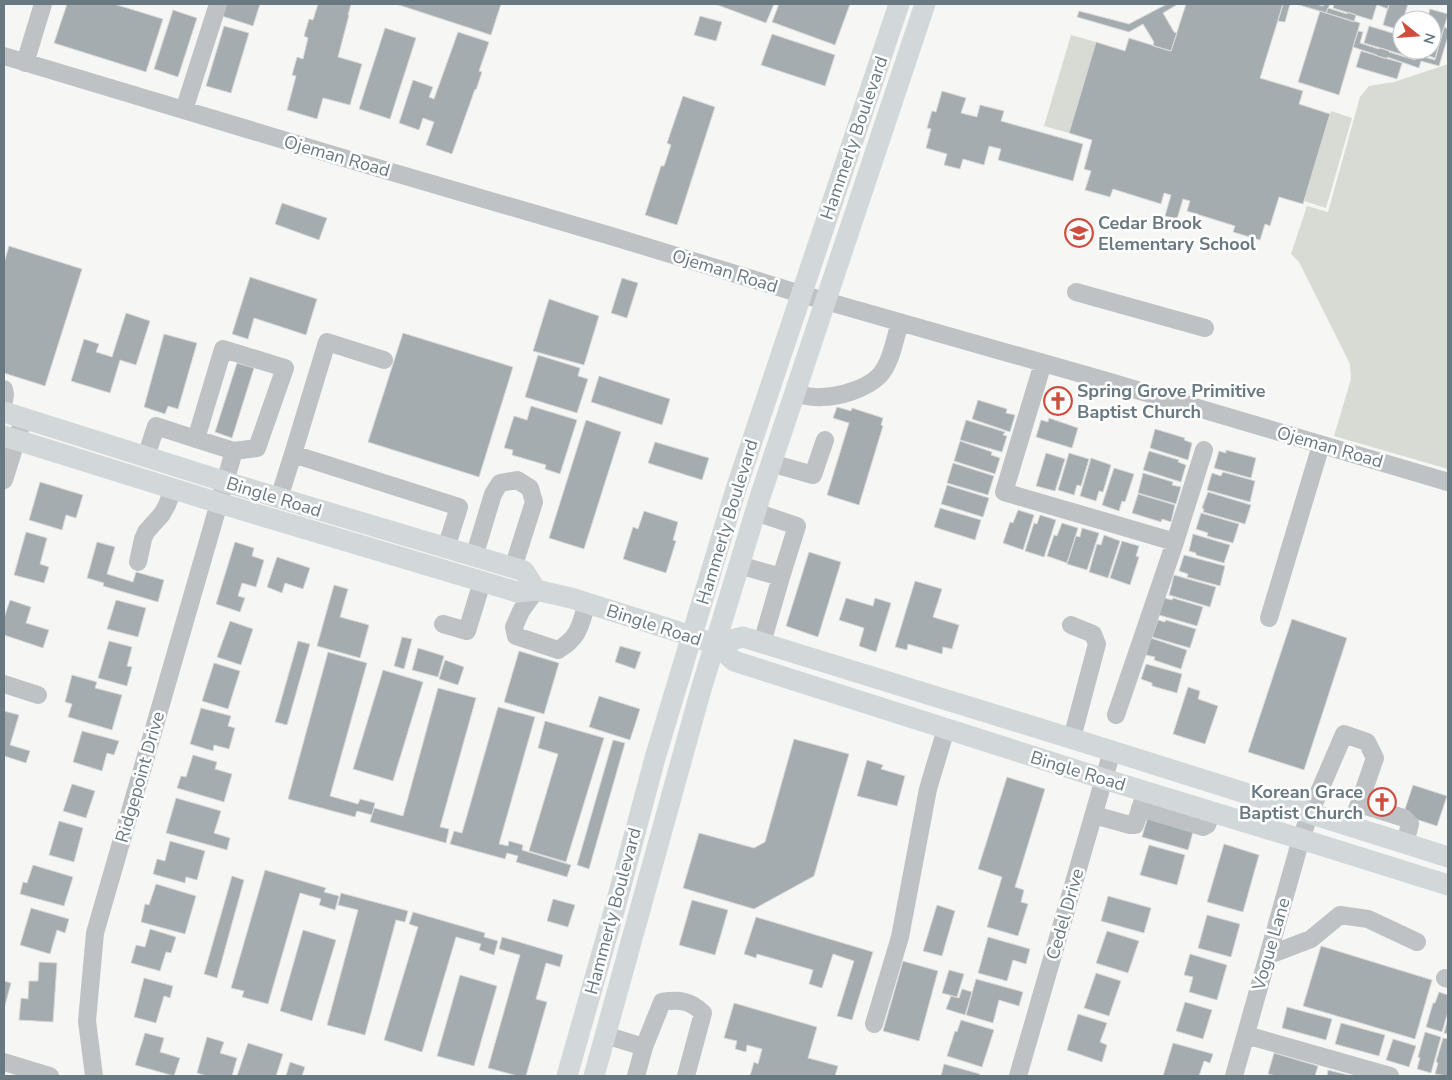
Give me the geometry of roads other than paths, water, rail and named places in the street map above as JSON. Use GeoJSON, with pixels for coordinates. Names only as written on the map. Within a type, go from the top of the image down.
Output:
{"type":"FeatureCollection","features":[{"type":"Feature","properties":{"kind":"main road","name":"Hammerly Boulevard"},"geometry":{"type":"LineString","coordinates":[[567,1076],[604,948],[655,758],[736,488],[899,4]]}},
{"type":"Feature","properties":{"kind":"main road","name":"Hammerly Boulevard"},"geometry":{"type":"LineString","coordinates":[[594,1076],[689,732],[755,512],[925,4]]}},
{"type":"Feature","properties":{"kind":"main road","name":"Bingle Road"},"geometry":{"type":"LineString","coordinates":[[13,415],[226,482],[524,571],[536,590]]}},
{"type":"Feature","properties":{"kind":"main road","name":"Bingle Road"},"geometry":{"type":"LineString","coordinates":[[10,438],[482,582],[517,592],[536,590],[587,603],[715,644],[734,661],[1104,780],[1143,800],[1212,812],[1448,885]]}},
{"type":"Feature","properties":{"kind":"main road"},"geometry":{"type":"LineString","coordinates":[[451,573],[459,552]]}},
{"type":"Feature","properties":{"kind":"main road","name":"Bingle Road"},"geometry":{"type":"LineString","coordinates":[[715,644],[743,637],[1072,738],[1448,857]]}},
{"type":"Feature","properties":{"kind":"main road"},"geometry":{"type":"LineString","coordinates":[[925,722],[932,695]]}},
{"type":"Feature","properties":{"kind":"main road"},"geometry":{"type":"LineString","coordinates":[[604,948],[628,954]]}},
{"type":"Feature","properties":{"kind":"street"},"geometry":{"type":"LineString","coordinates":[[25,63],[44,4]]}},
{"type":"Feature","properties":{"kind":"street"},"geometry":{"type":"LineString","coordinates":[[184,110],[218,4]]}},
{"type":"Feature","properties":{"kind":"street","name":"Ojeman Road"},"geometry":{"type":"LineString","coordinates":[[4,56],[801,294],[1448,482]]}},
{"type":"Feature","properties":{"kind":"street"},"geometry":{"type":"LineString","coordinates":[[1076,292],[1205,328]]}},
{"type":"Feature","properties":{"kind":"street"},"geometry":{"type":"LineString","coordinates":[[794,394],[820,398],[840,396],[859,388],[879,376],[888,361],[900,322]]}},
{"type":"Feature","properties":{"kind":"street"},"geometry":{"type":"LineString","coordinates":[[279,498],[327,342],[384,360]]}},
{"type":"Feature","properties":{"kind":"street"},"geometry":{"type":"LineString","coordinates":[[146,457],[156,426],[196,439],[234,451],[257,448],[283,375],[223,349],[196,439]]}},
{"type":"Feature","properties":{"kind":"street"},"geometry":{"type":"LineString","coordinates":[[1043,363],[1004,492],[1175,542]]}},
{"type":"Feature","properties":{"kind":"street"},"geometry":{"type":"LineString","coordinates":[[4,389],[4,401]]}},
{"type":"Feature","properties":{"kind":"street"},"geometry":{"type":"LineString","coordinates":[[4,480],[13,415]]}},
{"type":"Feature","properties":{"kind":"street"},"geometry":{"type":"LineString","coordinates":[[771,463],[813,476],[825,440]]}},
{"type":"Feature","properties":{"kind":"street"},"geometry":{"type":"LineString","coordinates":[[1269,618],[1321,445]]}},
{"type":"Feature","properties":{"kind":"street"},"geometry":{"type":"LineString","coordinates":[[1116,716],[1204,450]]}},
{"type":"Feature","properties":{"kind":"street","name":"Ridgepoint Drive"},"geometry":{"type":"LineString","coordinates":[[94,1076],[87,1020],[95,933],[234,451]]}},
{"type":"Feature","properties":{"kind":"street"},"geometry":{"type":"LineString","coordinates":[[293,454],[459,507],[459,552]]}},
{"type":"Feature","properties":{"kind":"street"},"geometry":{"type":"LineString","coordinates":[[459,552],[500,483],[517,480],[530,488],[534,502],[513,568]]}},
{"type":"Feature","properties":{"kind":"street"},"geometry":{"type":"LineString","coordinates":[[138,562],[143,538],[162,514],[173,489]]}},
{"type":"Feature","properties":{"kind":"street"},"geometry":{"type":"LineString","coordinates":[[755,512],[797,526],[762,643]]}},
{"type":"Feature","properties":{"kind":"street"},"geometry":{"type":"LineString","coordinates":[[739,565],[781,577]]}},
{"type":"Feature","properties":{"kind":"street"},"geometry":{"type":"LineString","coordinates":[[443,624],[467,631],[482,582]]}},
{"type":"Feature","properties":{"kind":"street"},"geometry":{"type":"LineString","coordinates":[[536,590],[521,611],[514,627],[516,636],[558,650],[577,634],[587,603]]}},
{"type":"Feature","properties":{"kind":"street"},"geometry":{"type":"LineString","coordinates":[[1070,625],[1093,634],[1097,644],[1072,738]]}},
{"type":"Feature","properties":{"kind":"street"},"geometry":{"type":"LineString","coordinates":[[4,684],[38,696]]}},
{"type":"Feature","properties":{"kind":"street"},"geometry":{"type":"LineString","coordinates":[[874,1024],[900,938],[928,788],[946,729]]}},
{"type":"Feature","properties":{"kind":"street","name":"Vogue Lane"},"geometry":{"type":"LineString","coordinates":[[1234,1076],[1301,839],[1310,813],[1344,734],[1367,742],[1375,758],[1359,804]]}},
{"type":"Feature","properties":{"kind":"street","name":"Cedel Drive"},"geometry":{"type":"LineString","coordinates":[[1018,1076],[1112,751]]}},
{"type":"Feature","properties":{"kind":"street"},"geometry":{"type":"LineString","coordinates":[[1094,815],[1130,825],[1135,824],[1143,800]]}},
{"type":"Feature","properties":{"kind":"street"},"geometry":{"type":"LineString","coordinates":[[1350,826],[1359,804],[1404,818],[1410,824],[1405,843]]}},
{"type":"Feature","properties":{"kind":"street"},"geometry":{"type":"LineString","coordinates":[[1268,955],[1311,939],[1340,915],[1368,918],[1417,942]]}},
{"type":"Feature","properties":{"kind":"street"},"geometry":{"type":"LineString","coordinates":[[636,1076],[644,1048],[662,1002],[676,999],[696,1006],[703,1014],[686,1076]]}},
{"type":"Feature","properties":{"kind":"street"},"geometry":{"type":"LineString","coordinates":[[605,1035],[644,1048]]}},
{"type":"Feature","properties":{"kind":"street"},"geometry":{"type":"LineString","coordinates":[[1246,1035],[1390,1076]]}},
{"type":"Feature","properties":{"kind":"street"},"geometry":{"type":"LineString","coordinates":[[4,1062],[50,1076]]}},
{"type":"Feature","properties":{"kind":"place","name":"Cedar Brook Elementary School"},"geometry":{"type":"Point","coordinates":[1079,233]}},
{"type":"Feature","properties":{"kind":"place","name":"Spring Grove Primitive Baptist Church"},"geometry":{"type":"Point","coordinates":[1058,401]}},
{"type":"Feature","properties":{"kind":"place","name":"Korean Grace Baptist Church"},"geometry":{"type":"Point","coordinates":[1382,802]}}]}
